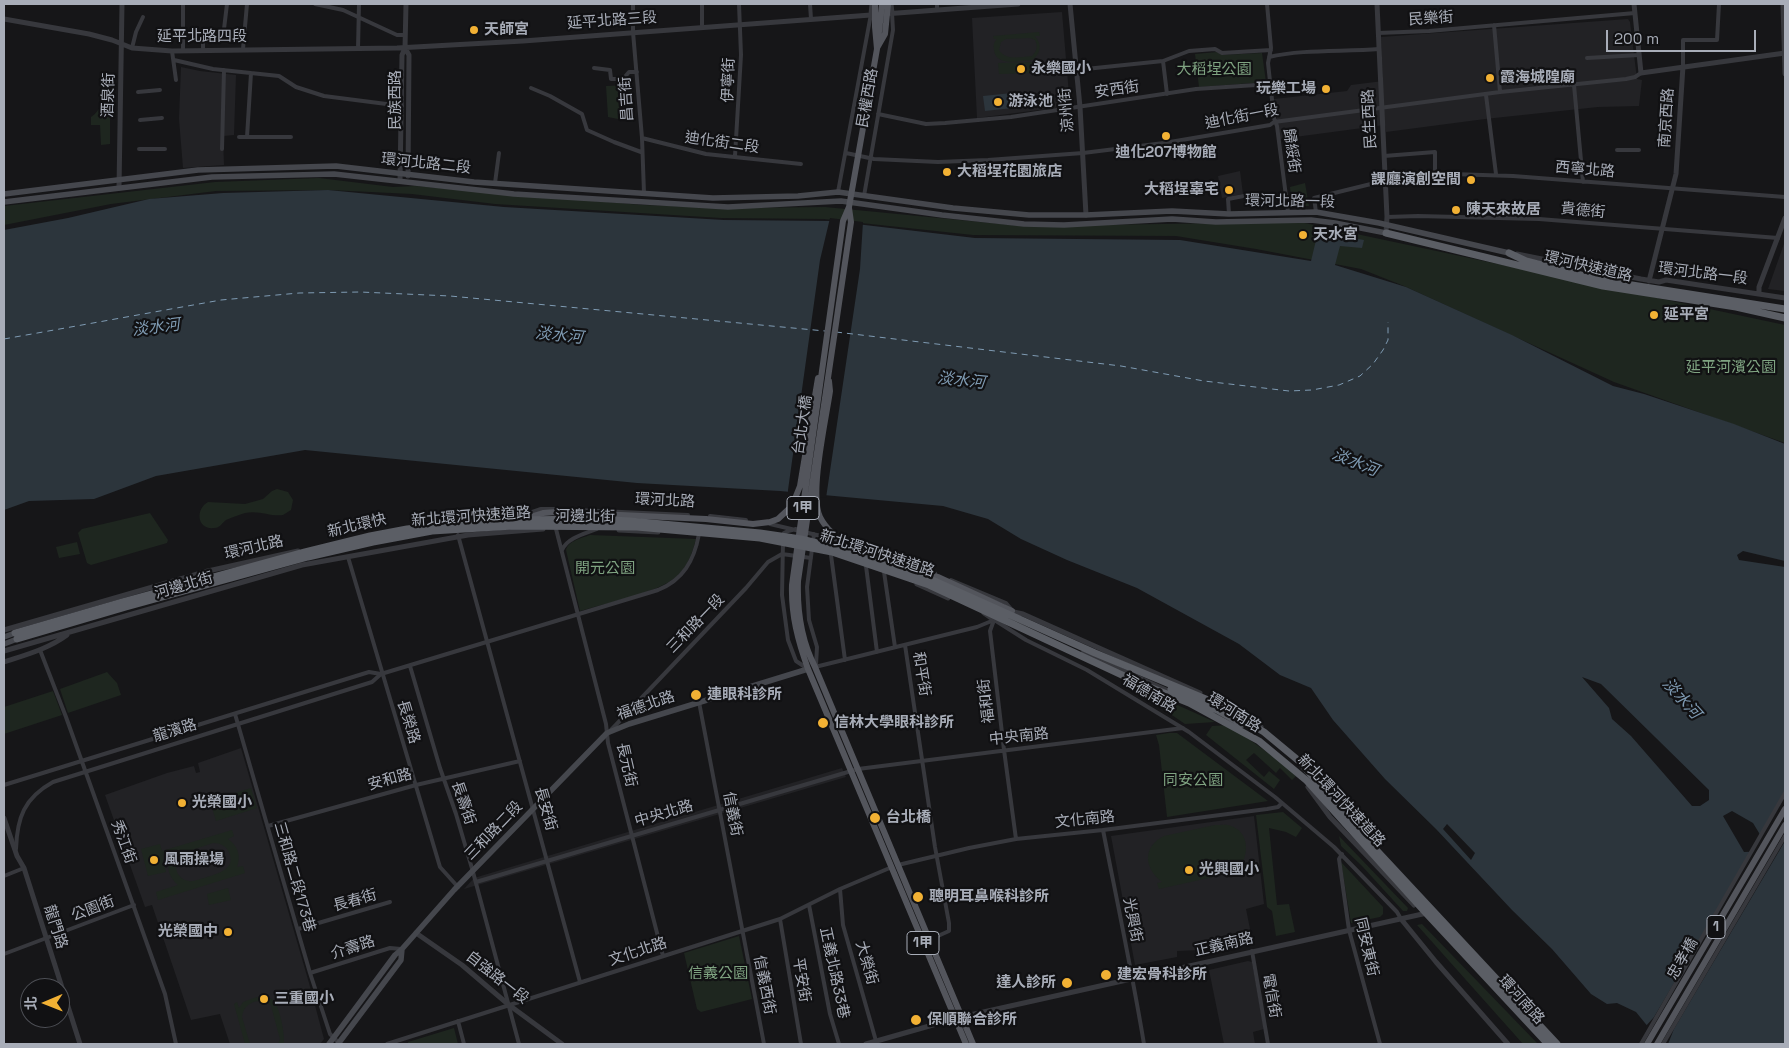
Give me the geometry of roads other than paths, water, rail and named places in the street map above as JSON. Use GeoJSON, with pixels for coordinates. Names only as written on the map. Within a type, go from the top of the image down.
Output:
{"type":"FeatureCollection","features":[{"type":"Feature","properties":{"kind":"highway","name":"環河快速道路"},"geometry":{"type":"LineString","coordinates":[[1386,229],[1462,251],[1603,286],[1717,304],[1785,319]]}},
{"type":"Feature","properties":{"kind":"highway","name":"環河快速道路"},"geometry":{"type":"LineString","coordinates":[[1509,253],[1526,261],[1600,280],[1785,310]]}},
{"type":"Feature","properties":{"kind":"highway"},"geometry":{"type":"LineString","coordinates":[[1659,282],[1663,286],[1758,300],[1785,310]]}},
{"type":"Feature","properties":{"kind":"highway","name":"新北環快"},"geometry":{"type":"LineString","coordinates":[[16,636],[122,602],[305,552],[370,536],[432,526],[515,520],[630,521],[700,526],[782,536],[833,547]]}},
{"type":"Feature","properties":{"kind":"highway","name":"新北環河快速道路"},"geometry":{"type":"LineString","coordinates":[[16,636],[308,557],[432,531],[513,526],[637,527],[760,538],[832,552],[929,585],[1095,663],[1189,703],[1259,741],[1283,759],[1312,786],[1405,890],[1548,1044]]}},
{"type":"Feature","properties":{"kind":"highway","name":"新北環河快速道路"},"geometry":{"type":"LineString","coordinates":[[833,547],[930,579],[1095,653],[1194,693],[1264,732],[1299,761],[1347,817],[1557,1044]]}},
{"type":"Feature","properties":{"kind":"highway"},"geometry":{"type":"LineString","coordinates":[[1012,611],[1020,620],[1102,660],[1217,710],[1257,733],[1297,766],[1328,800],[1347,817]]}},
{"type":"Feature","properties":{"kind":"main road","name":"台北大橋"},"geometry":{"type":"LineString","coordinates":[[874,4],[877,49]]}},
{"type":"Feature","properties":{"kind":"main road","name":"1甲"},"geometry":{"type":"LineString","coordinates":[[877,49],[882,4]]}},
{"type":"Feature","properties":{"kind":"main road","name":"台北大橋"},"geometry":{"type":"LineString","coordinates":[[803,645],[792,614],[792,585],[843,221],[849,207],[877,49],[884,34],[890,4]]}},
{"type":"Feature","properties":{"kind":"main road","name":"環河北路二段"},"geometry":{"type":"LineString","coordinates":[[4,194],[220,169],[324,166],[496,183],[713,198],[846,193]]}},
{"type":"Feature","properties":{"kind":"main road","name":"環河北路二段"},"geometry":{"type":"LineString","coordinates":[[4,202],[212,177],[334,174],[514,194],[728,207],[841,201]]}},
{"type":"Feature","properties":{"kind":"main road","name":"環河北路一段"},"geometry":{"type":"LineString","coordinates":[[846,193],[1010,214],[1051,216],[1172,211],[1229,214],[1316,212],[1338,215],[1386,229]]}},
{"type":"Feature","properties":{"kind":"main road","name":"環河北路一段"},"geometry":{"type":"LineString","coordinates":[[841,201],[1024,224],[1172,219],[1216,222],[1311,220],[1386,229],[1509,253]]}},
{"type":"Feature","properties":{"kind":"main road","name":"台北大橋"},"geometry":{"type":"LineString","coordinates":[[803,645],[798,580],[851,222],[849,207]]}},
{"type":"Feature","properties":{"kind":"main road"},"geometry":{"type":"LineString","coordinates":[[527,518],[543,513],[556,512],[706,519],[752,524],[778,519],[792,506],[800,486],[818,378],[822,370]]}},
{"type":"Feature","properties":{"kind":"main road"},"geometry":{"type":"LineString","coordinates":[[829,375],[830,390],[816,499],[820,516],[830,532],[851,546],[938,577],[1012,611]]}},
{"type":"Feature","properties":{"kind":"main road"},"geometry":{"type":"LineString","coordinates":[[4,637],[16,636]]}},
{"type":"Feature","properties":{"kind":"main road"},"geometry":{"type":"LineString","coordinates":[[4,644],[16,636]]}},
{"type":"Feature","properties":{"kind":"main road","name":"1甲"},"geometry":{"type":"LineString","coordinates":[[803,645],[815,667],[858,769],[894,866],[958,1018],[973,1044]]}},
{"type":"Feature","properties":{"kind":"main road","name":"1甲"},"geometry":{"type":"LineString","coordinates":[[803,645],[808,669],[850,771],[929,940],[966,1044]]}},
{"type":"Feature","properties":{"kind":"main road","name":"福德北路"},"geometry":{"type":"LineString","coordinates":[[607,734],[629,724],[808,669]]}},
{"type":"Feature","properties":{"kind":"main road","name":"三和路二段"},"geometry":{"type":"LineString","coordinates":[[329,1044],[395,955],[458,886],[607,734]]}},
{"type":"Feature","properties":{"kind":"main road","name":"忠孝橋"},"geometry":{"type":"LineString","coordinates":[[1647,1044],[1785,810]]}},
{"type":"Feature","properties":{"kind":"main road","name":"忠孝橋"},"geometry":{"type":"LineString","coordinates":[[1657,1044],[1785,825]]}},
{"type":"Feature","properties":{"kind":"main road","name":"三和路二段"},"geometry":{"type":"LineString","coordinates":[[339,1043],[401,960],[402,949]]}},
{"type":"Feature","properties":{"kind":"street","name":"酒泉街"},"geometry":{"type":"LineString","coordinates":[[119,188],[122,4]]}},
{"type":"Feature","properties":{"kind":"street"},"geometry":{"type":"LineString","coordinates":[[183,4],[183,50]]}},
{"type":"Feature","properties":{"kind":"street"},"geometry":{"type":"LineString","coordinates":[[203,50],[203,35],[206,32],[222,32],[224,29],[227,4]]}},
{"type":"Feature","properties":{"kind":"street"},"geometry":{"type":"LineString","coordinates":[[242,49],[247,4]]}},
{"type":"Feature","properties":{"kind":"street"},"geometry":{"type":"LineString","coordinates":[[314,4],[343,10],[397,35],[405,35]]}},
{"type":"Feature","properties":{"kind":"street"},"geometry":{"type":"LineString","coordinates":[[358,49],[359,4]]}},
{"type":"Feature","properties":{"kind":"street","name":"民族西路"},"geometry":{"type":"LineString","coordinates":[[400,181],[402,55],[405,48],[406,4]]}},
{"type":"Feature","properties":{"kind":"street","name":"昌吉街"},"geometry":{"type":"LineString","coordinates":[[633,4],[633,32],[642,138],[641,152],[644,193]]}},
{"type":"Feature","properties":{"kind":"street"},"geometry":{"type":"LineString","coordinates":[[702,4],[702,27]]}},
{"type":"Feature","properties":{"kind":"street","name":"伊寧街"},"geometry":{"type":"LineString","coordinates":[[736,156],[741,78],[739,4]]}},
{"type":"Feature","properties":{"kind":"street"},"geometry":{"type":"LineString","coordinates":[[810,4],[811,19]]}},
{"type":"Feature","properties":{"kind":"street","name":"民權西路"},"geometry":{"type":"LineString","coordinates":[[838,192],[874,4]]}},
{"type":"Feature","properties":{"kind":"street","name":"民權西路"},"geometry":{"type":"LineString","coordinates":[[864,196],[893,30],[890,4]]}},
{"type":"Feature","properties":{"kind":"street","name":"延平北路三段"},"geometry":{"type":"LineString","coordinates":[[405,48],[881,14],[937,7],[1018,4]]}},
{"type":"Feature","properties":{"kind":"street","name":"涼州街"},"geometry":{"type":"LineString","coordinates":[[1070,4],[1080,107],[1086,215]]}},
{"type":"Feature","properties":{"kind":"street","name":"歸綏街"},"geometry":{"type":"LineString","coordinates":[[1267,4],[1274,122],[1277,126],[1288,212]]}},
{"type":"Feature","properties":{"kind":"street","name":"民生西路"},"geometry":{"type":"LineString","coordinates":[[1377,4],[1386,229]]}},
{"type":"Feature","properties":{"kind":"street"},"geometry":{"type":"LineString","coordinates":[[1634,4],[1641,72]]}},
{"type":"Feature","properties":{"kind":"street"},"geometry":{"type":"LineString","coordinates":[[1719,4],[1717,40],[1683,40],[1683,66],[1785,54]]}},
{"type":"Feature","properties":{"kind":"street"},"geometry":{"type":"LineString","coordinates":[[1783,4],[1785,74]]}},
{"type":"Feature","properties":{"kind":"street","name":"民樂街"},"geometry":{"type":"LineString","coordinates":[[1378,33],[1494,26],[1635,13]]}},
{"type":"Feature","properties":{"kind":"street"},"geometry":{"type":"LineString","coordinates":[[132,48],[136,32],[143,17]]}},
{"type":"Feature","properties":{"kind":"street","name":"延平北路四段"},"geometry":{"type":"LineString","coordinates":[[4,20],[89,34],[122,43],[132,48],[172,51],[405,48]]}},
{"type":"Feature","properties":{"kind":"street"},"geometry":{"type":"LineString","coordinates":[[1494,26],[1500,92]]}},
{"type":"Feature","properties":{"kind":"street","name":"民族西路"},"geometry":{"type":"LineString","coordinates":[[405,48],[409,55],[408,182]]}},
{"type":"Feature","properties":{"kind":"street"},"geometry":{"type":"LineString","coordinates":[[1076,70],[1163,61],[1189,51],[1215,49],[1222,53],[1271,50]]}},
{"type":"Feature","properties":{"kind":"street"},"geometry":{"type":"LineString","coordinates":[[1269,57],[1318,51],[1335,52],[1379,49]]}},
{"type":"Feature","properties":{"kind":"street"},"geometry":{"type":"LineString","coordinates":[[172,51],[176,80]]}},
{"type":"Feature","properties":{"kind":"street"},"geometry":{"type":"LineString","coordinates":[[1587,58],[1639,55]]}},
{"type":"Feature","properties":{"kind":"street"},"geometry":{"type":"LineString","coordinates":[[174,60],[224,70],[279,76],[296,87],[324,96],[402,106]]}},
{"type":"Feature","properties":{"kind":"street"},"geometry":{"type":"LineString","coordinates":[[1163,61],[1167,94]]}},
{"type":"Feature","properties":{"kind":"street","name":"南京西路"},"geometry":{"type":"LineString","coordinates":[[1641,72],[1683,66],[1676,174],[1649,281]]}},
{"type":"Feature","properties":{"kind":"street"},"geometry":{"type":"LineString","coordinates":[[594,68],[610,70],[610,79],[623,79],[629,72],[637,72]]}},
{"type":"Feature","properties":{"kind":"street"},"geometry":{"type":"LineString","coordinates":[[222,148],[224,70]]}},
{"type":"Feature","properties":{"kind":"street","name":"迪化街一段"},"geometry":{"type":"LineString","coordinates":[[846,153],[870,158],[955,162],[1083,153],[1164,143],[1270,125],[1274,122],[1500,92],[1626,79],[1634,77],[1641,72]]}},
{"type":"Feature","properties":{"kind":"street"},"geometry":{"type":"LineString","coordinates":[[247,137],[251,73]]}},
{"type":"Feature","properties":{"kind":"street","name":"安西街"},"geometry":{"type":"LineString","coordinates":[[878,114],[926,124],[1011,117],[1196,89],[1271,84]]}},
{"type":"Feature","properties":{"kind":"street"},"geometry":{"type":"LineString","coordinates":[[1574,85],[1583,182]]}},
{"type":"Feature","properties":{"kind":"street"},"geometry":{"type":"LineString","coordinates":[[531,88],[550,96],[582,114],[587,130],[641,152]]}},
{"type":"Feature","properties":{"kind":"street"},"geometry":{"type":"LineString","coordinates":[[138,92],[160,90]]}},
{"type":"Feature","properties":{"kind":"street"},"geometry":{"type":"LineString","coordinates":[[1486,95],[1496,174]]}},
{"type":"Feature","properties":{"kind":"street"},"geometry":{"type":"LineString","coordinates":[[140,120],[162,118]]}},
{"type":"Feature","properties":{"kind":"street"},"geometry":{"type":"LineString","coordinates":[[239,137],[291,137]]}},
{"type":"Feature","properties":{"kind":"street","name":"迪化街二段"},"geometry":{"type":"LineString","coordinates":[[642,138],[706,154],[801,164]]}},
{"type":"Feature","properties":{"kind":"street"},"geometry":{"type":"LineString","coordinates":[[139,149],[165,149]]}},
{"type":"Feature","properties":{"kind":"street"},"geometry":{"type":"LineString","coordinates":[[1617,150],[1639,150]]}},
{"type":"Feature","properties":{"kind":"street"},"geometry":{"type":"LineString","coordinates":[[1384,156],[1435,152],[1435,172]]}},
{"type":"Feature","properties":{"kind":"street"},"geometry":{"type":"LineString","coordinates":[[496,183],[499,154]]}},
{"type":"Feature","properties":{"kind":"street","name":"西寧北路"},"geometry":{"type":"LineString","coordinates":[[1316,212],[1314,198],[1379,182],[1391,172],[1496,174],[1785,197]]}},
{"type":"Feature","properties":{"kind":"street"},"geometry":{"type":"LineString","coordinates":[[1229,214],[1228,199],[1249,195]]}},
{"type":"Feature","properties":{"kind":"street","name":"貴德街"},"geometry":{"type":"LineString","coordinates":[[1387,218],[1418,216],[1523,218],[1778,238]]}},
{"type":"Feature","properties":{"kind":"street"},"geometry":{"type":"LineString","coordinates":[[1758,294],[1785,218]]}},
{"type":"Feature","properties":{"kind":"street","name":"環河北路一段"},"geometry":{"type":"LineString","coordinates":[[1509,253],[1649,281],[1659,282],[1666,280],[1785,298]]}},
{"type":"Feature","properties":{"kind":"street","name":"環河北路"},"geometry":{"type":"LineString","coordinates":[[515,518],[541,509],[556,508],[718,517],[779,525],[796,529],[814,537]]}},
{"type":"Feature","properties":{"kind":"street","name":"環河北路"},"geometry":{"type":"LineString","coordinates":[[4,630],[199,573],[396,530],[515,518],[611,517],[814,537]]}},
{"type":"Feature","properties":{"kind":"street","name":"長安街"},"geometry":{"type":"LineString","coordinates":[[457,523],[487,642],[580,982]]}},
{"type":"Feature","properties":{"kind":"street","name":"河邊北街"},"geometry":{"type":"LineString","coordinates":[[4,651],[270,574],[459,536],[556,529],[597,529],[699,534],[783,543],[811,549]]}},
{"type":"Feature","properties":{"kind":"street","name":"長元街"},"geometry":{"type":"LineString","coordinates":[[556,529],[606,724],[631,836],[663,956]]}},
{"type":"Feature","properties":{"kind":"street"},"geometry":{"type":"LineString","coordinates":[[562,550],[564,544],[597,529]]}},
{"type":"Feature","properties":{"kind":"street"},"geometry":{"type":"LineString","coordinates":[[796,529],[784,534],[782,595],[788,640],[796,661],[808,669],[977,627],[1005,616],[1012,611]]}},
{"type":"Feature","properties":{"kind":"street","name":"龍濱路"},"geometry":{"type":"LineString","coordinates":[[4,785],[369,672],[381,674],[410,666],[658,590],[672,583],[686,570],[693,558],[699,534]]}},
{"type":"Feature","properties":{"kind":"street"},"geometry":{"type":"LineString","coordinates":[[814,537],[807,587],[812,631],[817,647],[815,667]]}},
{"type":"Feature","properties":{"kind":"street","name":"環河南路"},"geometry":{"type":"LineString","coordinates":[[814,537],[907,568],[944,582],[1003,610],[1012,611],[1031,618],[1214,700],[1254,722],[1292,751],[1306,765],[1372,844],[1557,1044]]}},
{"type":"Feature","properties":{"kind":"street","name":"環河南路"},"geometry":{"type":"LineString","coordinates":[[811,549],[918,584],[981,612],[994,620],[1007,622],[1178,695],[1209,710],[1251,736],[1301,777],[1330,817],[1489,982],[1544,1044]]}},
{"type":"Feature","properties":{"kind":"street"},"geometry":{"type":"LineString","coordinates":[[782,554],[811,558]]}},
{"type":"Feature","properties":{"kind":"street","name":"三和路一段"},"geometry":{"type":"LineString","coordinates":[[607,734],[746,588],[768,562],[782,554]]}},
{"type":"Feature","properties":{"kind":"street"},"geometry":{"type":"LineString","coordinates":[[832,555],[845,660]]}},
{"type":"Feature","properties":{"kind":"street","name":"長榮路"},"geometry":{"type":"LineString","coordinates":[[348,557],[381,674],[440,867],[454,884],[458,886]]}},
{"type":"Feature","properties":{"kind":"street"},"geometry":{"type":"LineString","coordinates":[[266,558],[270,574]]}},
{"type":"Feature","properties":{"kind":"street"},"geometry":{"type":"LineString","coordinates":[[866,566],[877,652]]}},
{"type":"Feature","properties":{"kind":"street"},"geometry":{"type":"LineString","coordinates":[[884,572],[896,647]]}},
{"type":"Feature","properties":{"kind":"street","name":"福德南路"},"geometry":{"type":"LineString","coordinates":[[994,620],[1012,632],[1087,670],[1183,728],[1282,803],[1342,854],[1397,912],[1401,919]]}},
{"type":"Feature","properties":{"kind":"street","name":"福和街"},"geometry":{"type":"LineString","coordinates":[[994,620],[990,631],[1016,839]]}},
{"type":"Feature","properties":{"kind":"street","name":"河邊北街"},"geometry":{"type":"LineString","coordinates":[[4,662],[40,650],[59,641],[69,633]]}},
{"type":"Feature","properties":{"kind":"street","name":"和平街"},"geometry":{"type":"LineString","coordinates":[[905,645],[949,923],[949,931],[929,940]]}},
{"type":"Feature","properties":{"kind":"street","name":"秀江街"},"geometry":{"type":"LineString","coordinates":[[40,650],[86,770],[165,994],[176,1044]]}},
{"type":"Feature","properties":{"kind":"street","name":"長壽街"},"geometry":{"type":"LineString","coordinates":[[410,666],[476,882],[519,1044]]}},
{"type":"Feature","properties":{"kind":"street","name":"龍濱路"},"geometry":{"type":"LineString","coordinates":[[16,850],[16,829],[23,811],[38,792],[53,782],[86,770],[372,682],[381,674]]}},
{"type":"Feature","properties":{"kind":"street","name":"信義街"},"geometry":{"type":"LineString","coordinates":[[699,702],[742,930]]}},
{"type":"Feature","properties":{"kind":"street","name":"三和路二段173巷"},"geometry":{"type":"LineString","coordinates":[[235,714],[310,973],[330,1034],[339,1043]]}},
{"type":"Feature","properties":{"kind":"street","name":"中央南路"},"geometry":{"type":"LineString","coordinates":[[858,769],[1183,728]]}},
{"type":"Feature","properties":{"kind":"street","name":"安和路"},"geometry":{"type":"LineString","coordinates":[[268,826],[416,785],[520,761]]}},
{"type":"Feature","properties":{"kind":"street","name":"中央北路"},"geometry":{"type":"LineString","coordinates":[[476,882],[858,769]]}},
{"type":"Feature","properties":{"kind":"street"},"geometry":{"type":"LineString","coordinates":[[1641,1044],[1785,793]]}},
{"type":"Feature","properties":{"kind":"street","name":"文化南路"},"geometry":{"type":"LineString","coordinates":[[894,866],[1016,839],[1103,830],[1272,808],[1278,807],[1282,803]]}},
{"type":"Feature","properties":{"kind":"street","name":"龍門路"},"geometry":{"type":"LineString","coordinates":[[4,818],[24,868],[80,1044]]}},
{"type":"Feature","properties":{"kind":"street","name":"光興街"},"geometry":{"type":"LineString","coordinates":[[1103,830],[1144,1044]]}},
{"type":"Feature","properties":{"kind":"street"},"geometry":{"type":"LineString","coordinates":[[1663,1044],[1785,836]]}},
{"type":"Feature","properties":{"kind":"street","name":"同安東街"},"geometry":{"type":"LineString","coordinates":[[1342,854],[1338,858],[1349,930],[1380,1044]]}},
{"type":"Feature","properties":{"kind":"street","name":"文化北路"},"geometry":{"type":"LineString","coordinates":[[387,1044],[780,919],[840,889],[894,866]]}},
{"type":"Feature","properties":{"kind":"street"},"geometry":{"type":"LineString","coordinates":[[4,876],[24,868]]}},
{"type":"Feature","properties":{"kind":"street","name":"大榮街"},"geometry":{"type":"LineString","coordinates":[[840,889],[843,925],[876,1041]]}},
{"type":"Feature","properties":{"kind":"street","name":"長春街"},"geometry":{"type":"LineString","coordinates":[[298,929],[390,902]]}},
{"type":"Feature","properties":{"kind":"street","name":"公園街"},"geometry":{"type":"LineString","coordinates":[[4,954],[134,905]]}},
{"type":"Feature","properties":{"kind":"street","name":"正義北路33巷"},"geometry":{"type":"LineString","coordinates":[[809,905],[830,1014],[839,1044]]}},
{"type":"Feature","properties":{"kind":"street","name":"正義南路"},"geometry":{"type":"LineString","coordinates":[[866,1044],[958,1018],[1434,911]]}},
{"type":"Feature","properties":{"kind":"street","name":"平安街"},"geometry":{"type":"LineString","coordinates":[[780,919],[800,1044]]}},
{"type":"Feature","properties":{"kind":"street"},"geometry":{"type":"LineString","coordinates":[[1401,919],[1508,1044]]}},
{"type":"Feature","properties":{"kind":"street","name":"信義西街"},"geometry":{"type":"LineString","coordinates":[[742,930],[764,1044]]}},
{"type":"Feature","properties":{"kind":"street","name":"自強路一段"},"geometry":{"type":"LineString","coordinates":[[416,933],[462,965],[509,1005],[562,1044]]}},
{"type":"Feature","properties":{"kind":"street","name":"介壽路"},"geometry":{"type":"LineString","coordinates":[[310,973],[390,948],[402,949]]}},
{"type":"Feature","properties":{"kind":"street","name":"電信街"},"geometry":{"type":"LineString","coordinates":[[1252,951],[1268,1044]]}},
{"type":"Feature","properties":{"kind":"street"},"geometry":{"type":"LineString","coordinates":[[458,1022],[464,1044]]}},
{"type":"Feature","properties":{"kind":"street"},"geometry":{"type":"LineString","coordinates":[[404,1039],[406,1044]]}},
{"type":"Feature","properties":{"kind":"water","name":"游泳池"},"geometry":{"type":"Polygon","coordinates":[[[1012,93],[1013,108],[985,111],[983,96],[1012,93]]]}},
{"type":"Feature","properties":{"kind":"water","name":"淡水河"},"geometry":{"type":"Polygon","coordinates":[[[328,190],[504,207],[724,220],[831,221],[975,238],[1180,240],[1311,261],[1318,232],[1364,240],[1362,248],[1340,246],[1335,265],[1406,287],[1512,335],[1613,386],[1644,394],[1734,424],[1785,444],[1785,561],[1743,551],[1737,555],[1739,560],[1785,567],[1785,1044],[1662,1044],[1636,1012],[1617,1003],[1607,1004],[1591,994],[1552,949],[1385,779],[1333,720],[1311,688],[1280,675],[1239,644],[1137,588],[1021,539],[988,519],[943,506],[780,491],[637,483],[305,450],[156,476],[94,499],[29,501],[4,510],[4,230],[68,218],[149,199],[223,193],[328,190]],[[1582,677],[1609,708],[1612,719],[1631,736],[1692,806],[1700,806],[1709,800],[1709,790],[1601,684],[1582,677]],[[1732,811],[1723,816],[1744,852],[1770,851],[1753,823],[1732,811]]]}},
{"type":"Feature","properties":{"kind":"place","name":"天師宮"},"geometry":{"type":"Point","coordinates":[474,30]}},
{"type":"Feature","properties":{"kind":"place","name":"永樂國小"},"geometry":{"type":"Point","coordinates":[1021,69]}},
{"type":"Feature","properties":{"kind":"place","name":"霞海城隍廟"},"geometry":{"type":"Point","coordinates":[1490,78]}},
{"type":"Feature","properties":{"kind":"place","name":"玩樂工場"},"geometry":{"type":"Point","coordinates":[1326,89]}},
{"type":"Feature","properties":{"kind":"place","name":"游泳池"},"geometry":{"type":"Point","coordinates":[998,102]}},
{"type":"Feature","properties":{"kind":"place","name":"迪化207博物館"},"geometry":{"type":"Point","coordinates":[1166,136]}},
{"type":"Feature","properties":{"kind":"place","name":"大稻埕花園旅店"},"geometry":{"type":"Point","coordinates":[947,172]}},
{"type":"Feature","properties":{"kind":"place","name":"課廳演創空間"},"geometry":{"type":"Point","coordinates":[1471,180]}},
{"type":"Feature","properties":{"kind":"place","name":"大稻埕辜宅"},"geometry":{"type":"Point","coordinates":[1229,190]}},
{"type":"Feature","properties":{"kind":"place","name":"陳天來故居"},"geometry":{"type":"Point","coordinates":[1456,210]}},
{"type":"Feature","properties":{"kind":"place","name":"天水宮"},"geometry":{"type":"Point","coordinates":[1303,235]}},
{"type":"Feature","properties":{"kind":"place","name":"延平宮"},"geometry":{"type":"Point","coordinates":[1654,315]}},
{"type":"Feature","properties":{"kind":"place","name":"連眼科診所"},"geometry":{"type":"Point","coordinates":[696,695]}},
{"type":"Feature","properties":{"kind":"place","name":"信林大學眼科診所"},"geometry":{"type":"Point","coordinates":[823,723]}},
{"type":"Feature","properties":{"kind":"place","name":"光榮國小"},"geometry":{"type":"Point","coordinates":[182,803]}},
{"type":"Feature","properties":{"kind":"place","name":"台北橋"},"geometry":{"type":"Point","coordinates":[875,818]}},
{"type":"Feature","properties":{"kind":"place","name":"風雨操場"},"geometry":{"type":"Point","coordinates":[154,860]}},
{"type":"Feature","properties":{"kind":"place","name":"光興國小"},"geometry":{"type":"Point","coordinates":[1189,870]}},
{"type":"Feature","properties":{"kind":"place","name":"聰明耳鼻喉科診所"},"geometry":{"type":"Point","coordinates":[918,897]}},
{"type":"Feature","properties":{"kind":"place","name":"光榮國中"},"geometry":{"type":"Point","coordinates":[228,932]}},
{"type":"Feature","properties":{"kind":"place","name":"建宏骨科診所"},"geometry":{"type":"Point","coordinates":[1106,975]}},
{"type":"Feature","properties":{"kind":"place","name":"達人診所"},"geometry":{"type":"Point","coordinates":[1067,983]}},
{"type":"Feature","properties":{"kind":"place","name":"三重國小"},"geometry":{"type":"Point","coordinates":[264,999]}},
{"type":"Feature","properties":{"kind":"place","name":"保順聯合診所"},"geometry":{"type":"Point","coordinates":[916,1020]}},
{"type":"Feature","properties":{"kind":"park label","name":"大稻埕公園"},"geometry":{"type":"Point","coordinates":[1214,70]}},
{"type":"Feature","properties":{"kind":"park label","name":"延平河濱公園"},"geometry":{"type":"Point","coordinates":[1731,368]}},
{"type":"Feature","properties":{"kind":"park label","name":"開元公園"},"geometry":{"type":"Point","coordinates":[605,569]}},
{"type":"Feature","properties":{"kind":"park label","name":"同安公園"},"geometry":{"type":"Point","coordinates":[1193,781]}},
{"type":"Feature","properties":{"kind":"park label","name":"信義公園"},"geometry":{"type":"Point","coordinates":[718,974]}}]}
